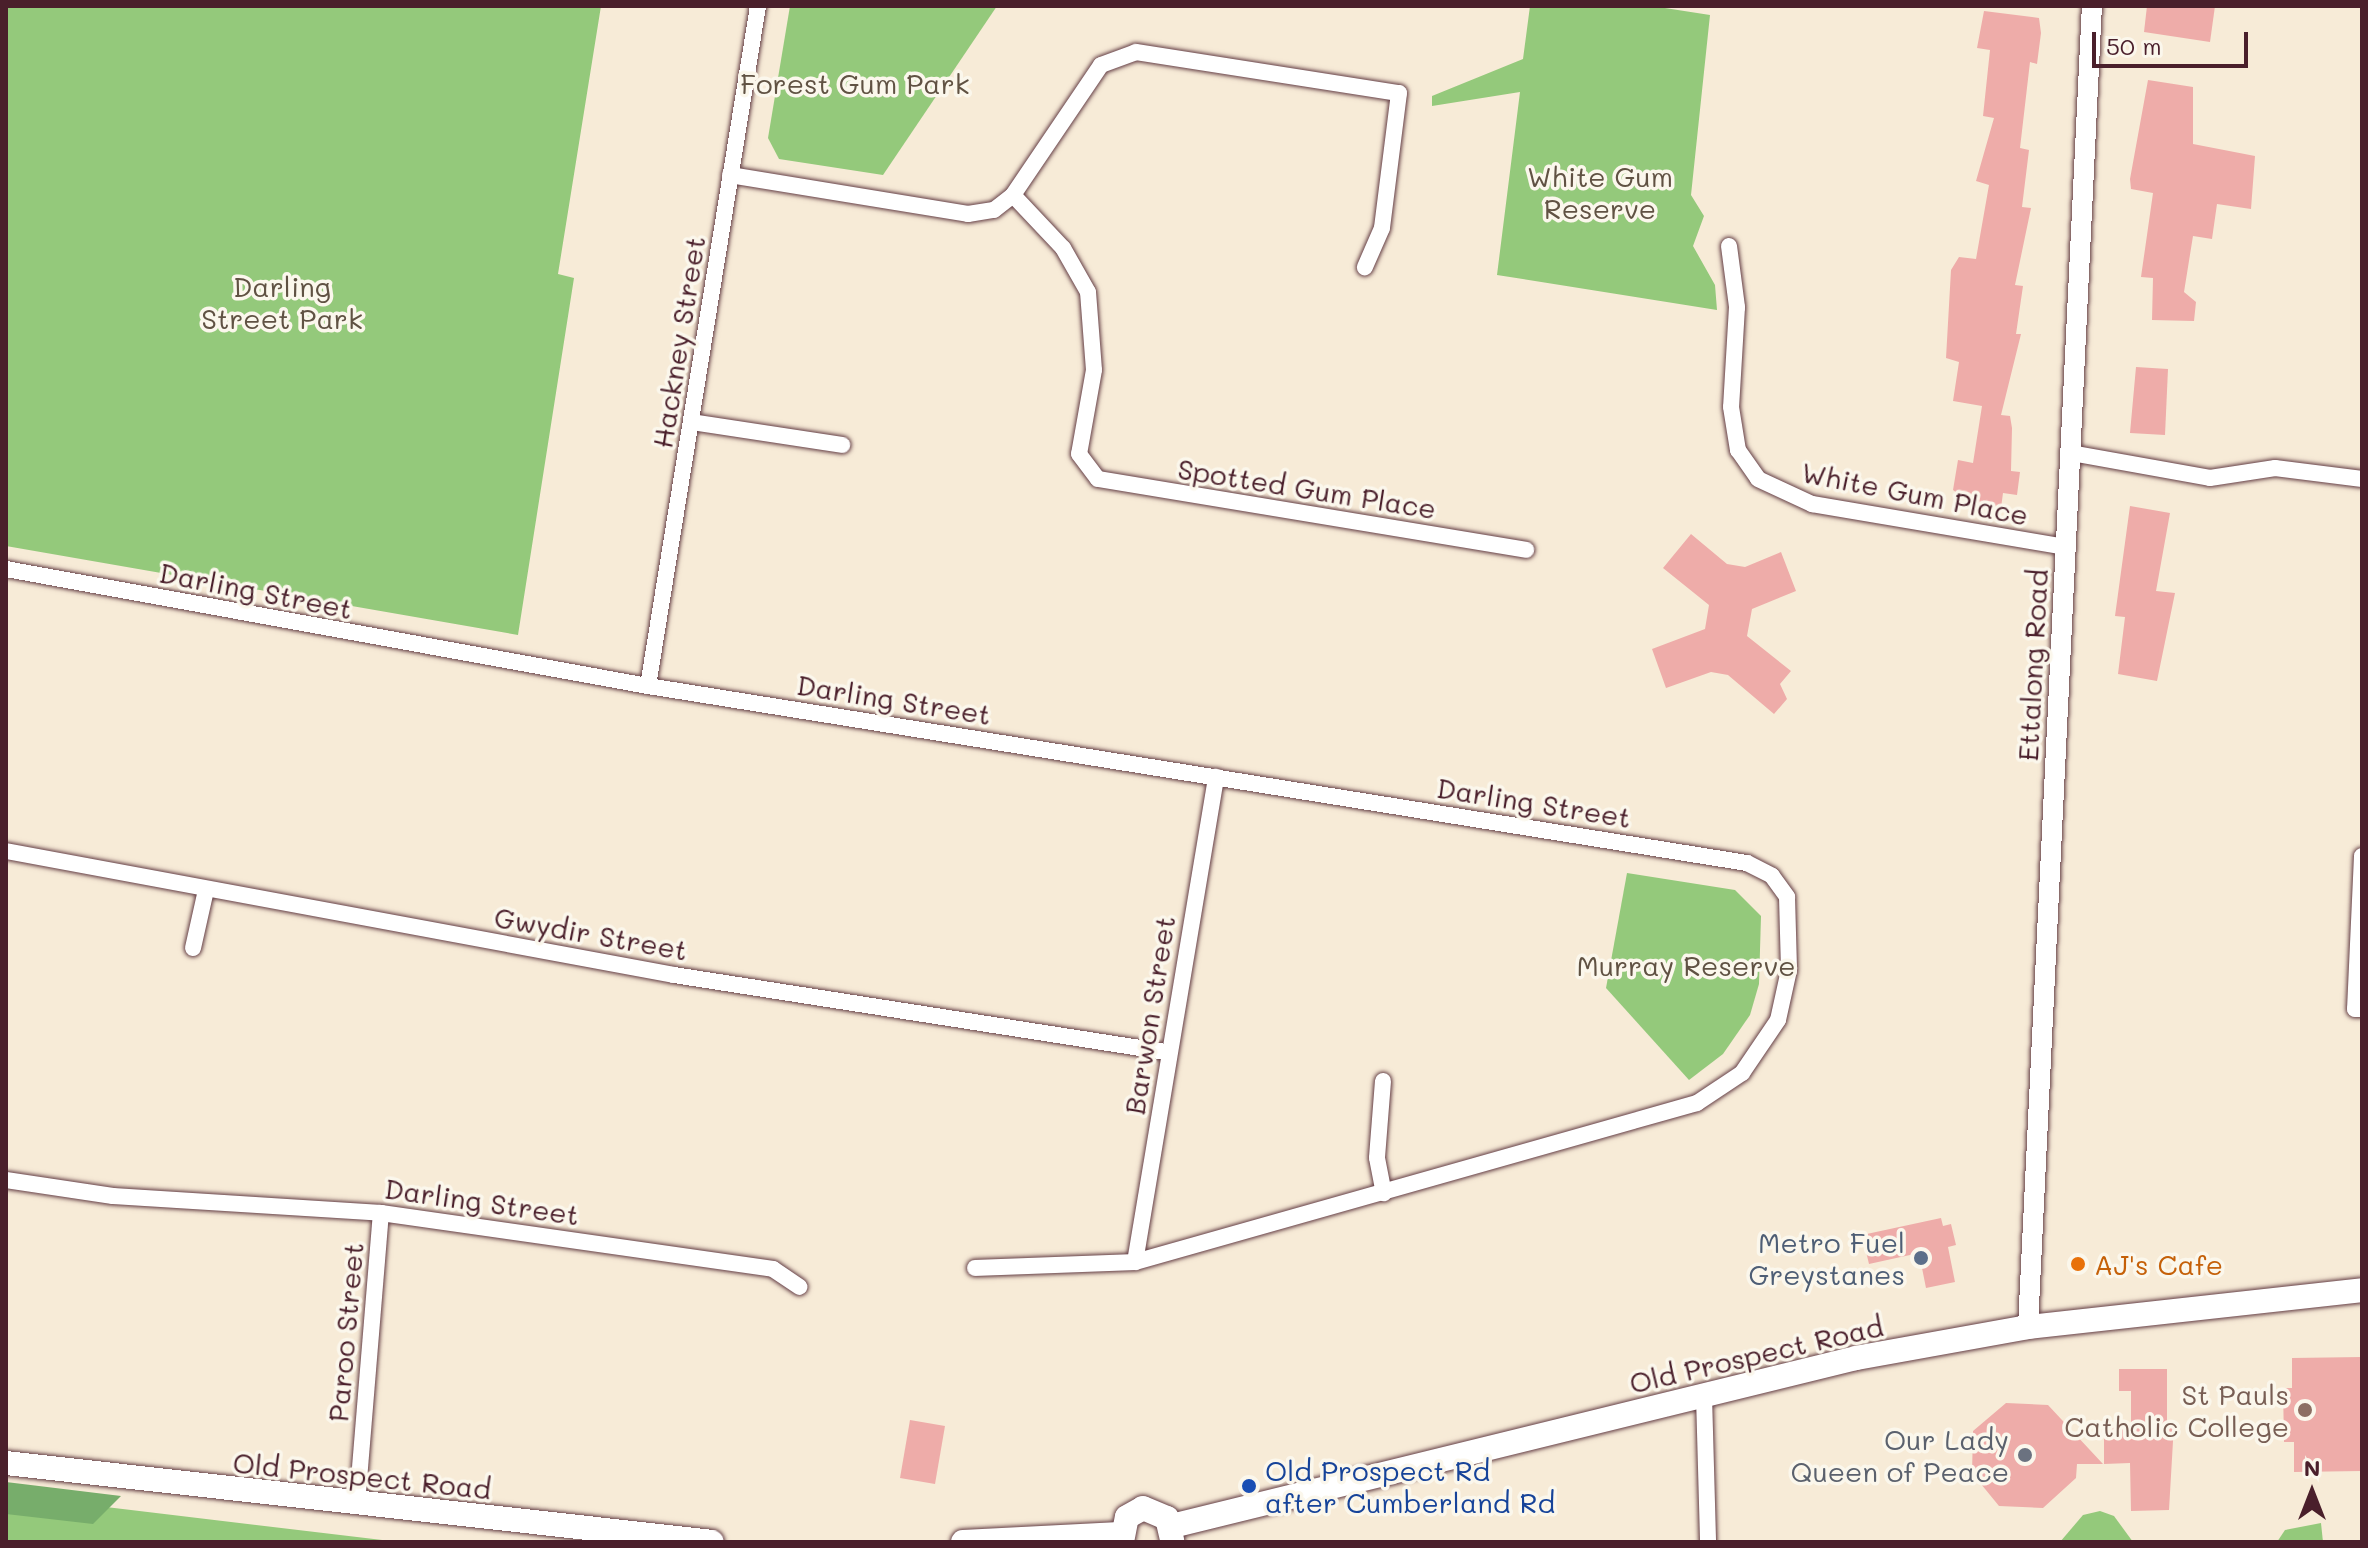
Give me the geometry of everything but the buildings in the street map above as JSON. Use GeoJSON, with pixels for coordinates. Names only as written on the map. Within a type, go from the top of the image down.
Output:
{"type":"FeatureCollection","features":[{"type":"Feature","properties":{"kind":"main road","name":"Old Prospect Road"},"geometry":{"type":"LineString","coordinates":[[1172,1534],[1704,1396],[2028,1327],[2362,1290]]}},
{"type":"Feature","properties":{"kind":"main road","name":"Old Prospect Road"},"geometry":{"type":"LineString","coordinates":[[6,1463],[357,1504],[573,1535],[712,1542]]}},
{"type":"Feature","properties":{"kind":"main road"},"geometry":{"type":"LineString","coordinates":[[963,1542],[1121,1538],[1127,1517],[1143,1508],[1161,1512],[1172,1534]]}},
{"type":"Feature","properties":{"kind":"street","name":"Hackney Street"},"geometry":{"type":"LineString","coordinates":[[648,686],[758,6]]}},
{"type":"Feature","properties":{"kind":"street","name":"Ettalong Road"},"geometry":{"type":"LineString","coordinates":[[2028,1327],[2092,6]]}},
{"type":"Feature","properties":{"kind":"street"},"geometry":{"type":"LineString","coordinates":[[730,175],[968,214],[994,210],[1013,195],[1101,65],[1116,54],[1399,93],[1382,228],[1365,267]]}},
{"type":"Feature","properties":{"kind":"street","name":"Spotted Gum Place"},"geometry":{"type":"LineString","coordinates":[[1013,195],[1063,248],[1088,292],[1095,352],[1079,443],[1079,471],[1115,484],[1526,550]]}},
{"type":"Feature","properties":{"kind":"street","name":"White Gum Place"},"geometry":{"type":"LineString","coordinates":[[1729,246],[1737,307],[1731,407],[1738,450],[1758,479],[1812,504],[2066,547]]}},
{"type":"Feature","properties":{"kind":"street"},"geometry":{"type":"LineString","coordinates":[[692,422],[842,445]]}},
{"type":"Feature","properties":{"kind":"street"},"geometry":{"type":"LineString","coordinates":[[2071,453],[2210,478],[2275,468],[2362,479]]}},
{"type":"Feature","properties":{"kind":"street","name":"Darling Street"},"geometry":{"type":"LineString","coordinates":[[6,569],[648,686],[1747,863],[1778,873],[1790,911],[1784,1002],[1763,1049],[1729,1084],[1678,1109],[1135,1262],[975,1268]]}},
{"type":"Feature","properties":{"kind":"street","name":"Barwon Street"},"geometry":{"type":"LineString","coordinates":[[1135,1262],[1216,777]]}},
{"type":"Feature","properties":{"kind":"street","name":"Gwydir Street"},"geometry":{"type":"LineString","coordinates":[[6,851],[674,975],[1168,1052]]}},
{"type":"Feature","properties":{"kind":"street"},"geometry":{"type":"LineString","coordinates":[[2358,1009],[2362,856]]}},
{"type":"Feature","properties":{"kind":"street"},"geometry":{"type":"LineString","coordinates":[[193,948],[206,890]]}},
{"type":"Feature","properties":{"kind":"street"},"geometry":{"type":"LineString","coordinates":[[1383,1081],[1377,1158],[1384,1193]]}},
{"type":"Feature","properties":{"kind":"street","name":"Darling Street"},"geometry":{"type":"LineString","coordinates":[[6,1180],[113,1196],[381,1213],[773,1269],[800,1287]]}},
{"type":"Feature","properties":{"kind":"street","name":"Paroo Street"},"geometry":{"type":"LineString","coordinates":[[357,1504],[381,1213]]}},
{"type":"Feature","properties":{"kind":"street"},"geometry":{"type":"LineString","coordinates":[[1704,1396],[1708,1542]]}},
{"type":"Feature","properties":{"kind":"green space","name":"Darling Street Park"},"geometry":{"type":"Polygon","coordinates":[[[6,6],[601,6],[558,274],[574,278],[518,635],[6,546],[6,6]]]}},
{"type":"Feature","properties":{"kind":"green space","name":"Forest Gum Park"},"geometry":{"type":"Polygon","coordinates":[[[790,6],[997,6],[883,175],[779,159],[768,138],[790,6]]]}},
{"type":"Feature","properties":{"kind":"green space","name":"White Gum Reserve"},"geometry":{"type":"Polygon","coordinates":[[[1530,6],[1652,6],[1710,15],[1691,195],[1704,216],[1693,246],[1715,285],[1717,310],[1497,275],[1520,92],[1432,106],[1432,96],[1523,59],[1530,6]]]}},
{"type":"Feature","properties":{"kind":"green space","name":"Murray Reserve"},"geometry":{"type":"Polygon","coordinates":[[[1627,873],[1735,890],[1761,916],[1759,984],[1750,1015],[1723,1054],[1689,1080],[1606,988],[1627,873]]]}},
{"type":"Feature","properties":{"kind":"green space"},"geometry":{"type":"Polygon","coordinates":[[[6,1482],[121,1496],[93,1524],[6,1514],[6,1482]]]}},
{"type":"Feature","properties":{"kind":"green space"},"geometry":{"type":"Polygon","coordinates":[[[6,1495],[399,1542],[6,1542],[6,1495]]]}},
{"type":"Feature","properties":{"kind":"green space","name":"St Pauls Catholic College"},"geometry":{"type":"Polygon","coordinates":[[[2100,1511],[2114,1516],[2133,1542],[2060,1542],[2083,1515],[2100,1511]]]}},
{"type":"Feature","properties":{"kind":"green space"},"geometry":{"type":"Polygon","coordinates":[[[2321,1523],[2323,1542],[2277,1542],[2285,1530],[2321,1523]]]}},
{"type":"Feature","properties":{"kind":"place","name":"Metro Fuel Greystanes"},"geometry":{"type":"Point","coordinates":[1921,1258]}},
{"type":"Feature","properties":{"kind":"place","name":"AJ's Cafe"},"geometry":{"type":"Point","coordinates":[2078,1264]}},
{"type":"Feature","properties":{"kind":"place","name":"St Pauls Catholic College"},"geometry":{"type":"Point","coordinates":[2305,1410]}},
{"type":"Feature","properties":{"kind":"place","name":"Our Lady Queen of Peace"},"geometry":{"type":"Point","coordinates":[2025,1455]}},
{"type":"Feature","properties":{"kind":"place","name":"Old Prospect Rd after Cumberland Rd"},"geometry":{"type":"Point","coordinates":[1249,1486]}}]}
